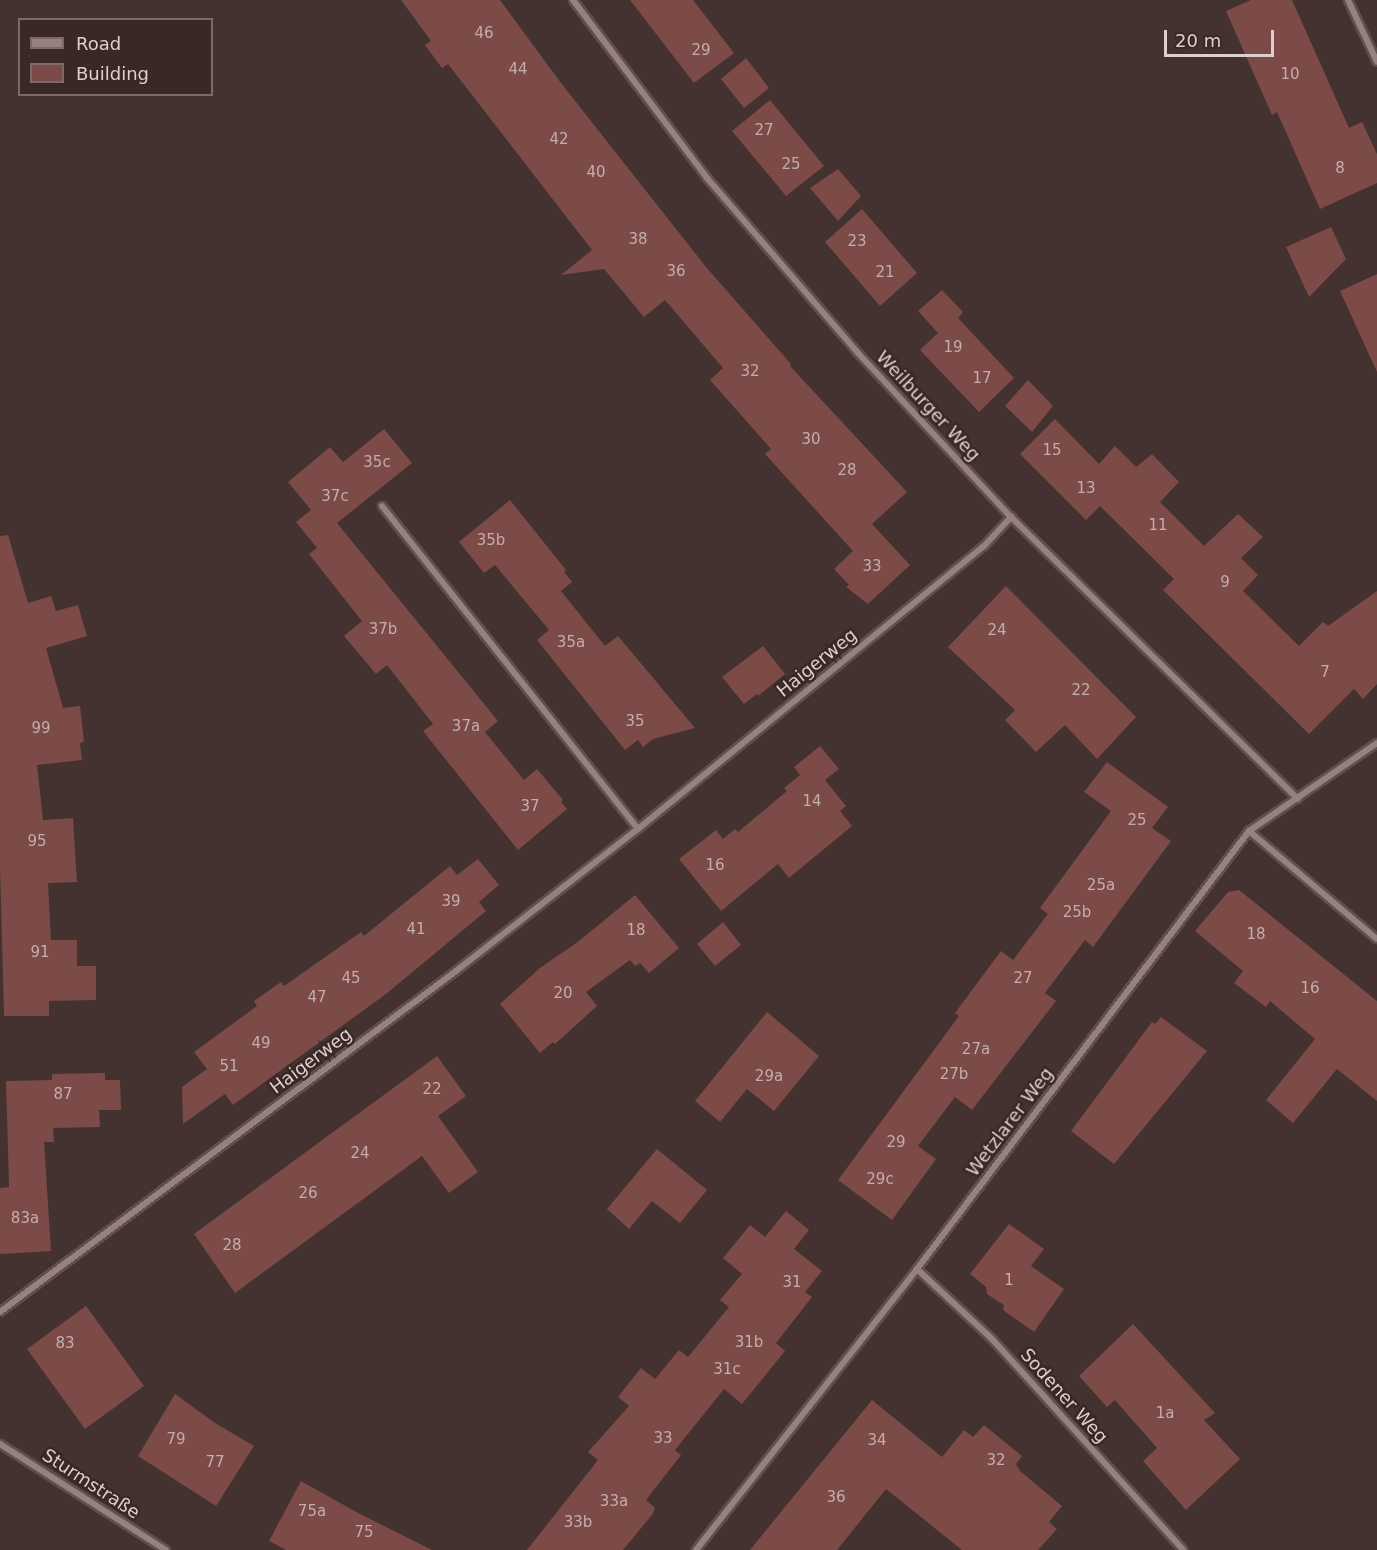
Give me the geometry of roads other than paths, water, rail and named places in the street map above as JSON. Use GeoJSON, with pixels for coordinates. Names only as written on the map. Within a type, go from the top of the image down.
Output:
{"type":"FeatureCollection","features":[{"type":"Feature","properties":{"kind":"street","name":"Weilburger Weg"},"geometry":{"type":"LineString","coordinates":[[573,0],[707,178],[857,352],[1011,517],[1298,798]]}},
{"type":"Feature","properties":{"kind":"street"},"geometry":{"type":"LineString","coordinates":[[1348,0],[1377,62]]}},
{"type":"Feature","properties":{"kind":"street"},"geometry":{"type":"LineString","coordinates":[[382,506],[638,829]]}},
{"type":"Feature","properties":{"kind":"street","name":"Haigerweg"},"geometry":{"type":"LineString","coordinates":[[0,1312],[447,978],[638,829],[984,546],[1011,517]]}},
{"type":"Feature","properties":{"kind":"street","name":"Wetzlarer Weg"},"geometry":{"type":"LineString","coordinates":[[696,1550],[917,1269],[1249,831],[1377,743]]}},
{"type":"Feature","properties":{"kind":"street"},"geometry":{"type":"LineString","coordinates":[[1249,831],[1377,939]]}},
{"type":"Feature","properties":{"kind":"street","name":"Sodener Weg"},"geometry":{"type":"LineString","coordinates":[[917,1269],[992,1340],[1183,1550]]}},
{"type":"Feature","properties":{"kind":"street","name":"Sturmstraße"},"geometry":{"type":"LineString","coordinates":[[0,1444],[166,1550]]}}]}
